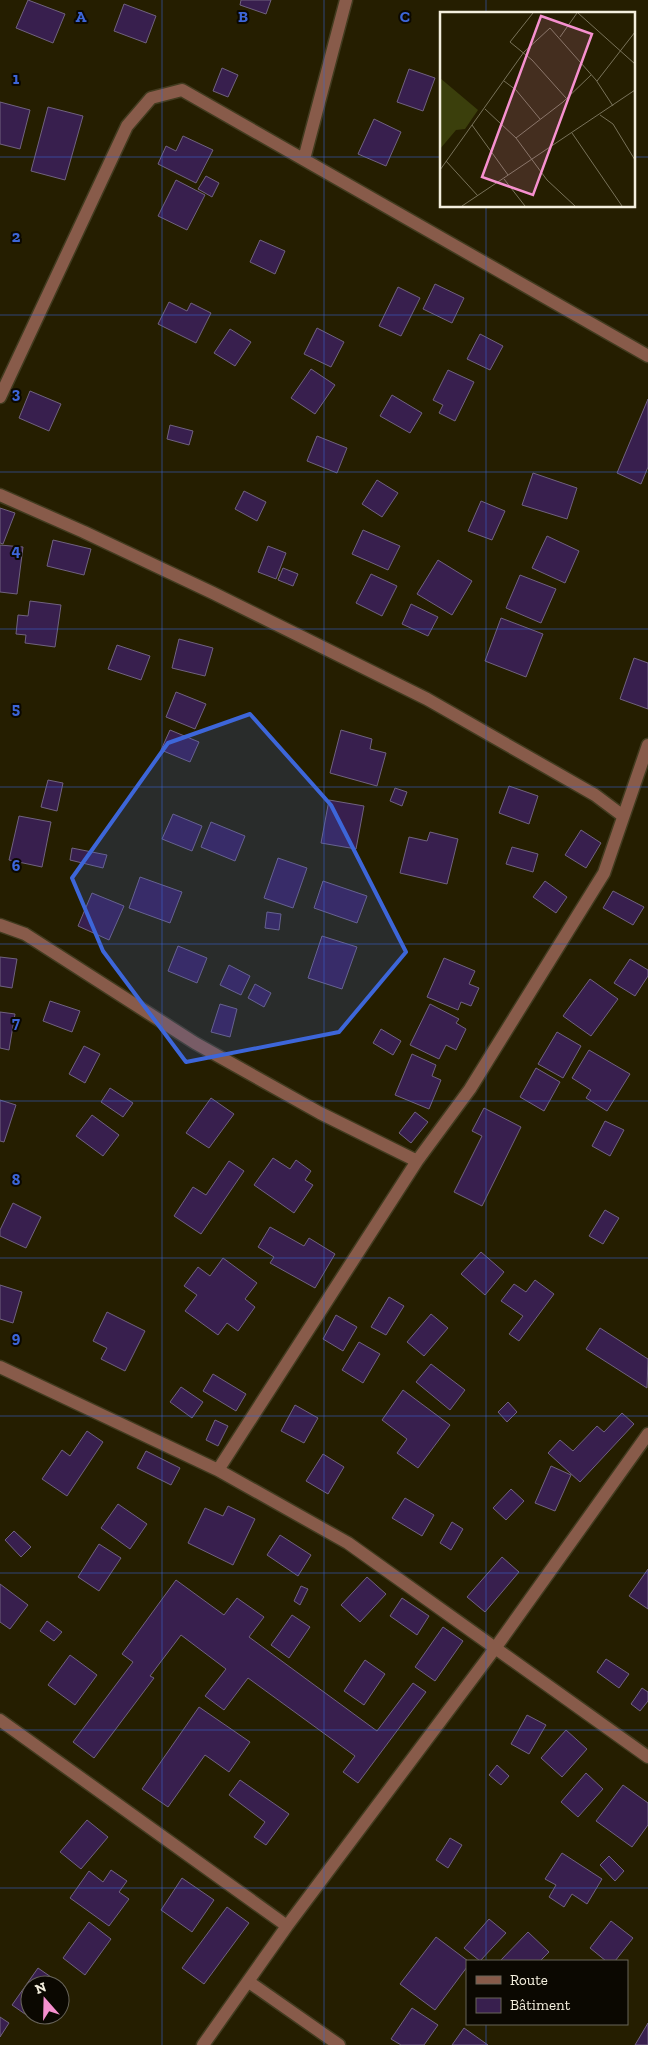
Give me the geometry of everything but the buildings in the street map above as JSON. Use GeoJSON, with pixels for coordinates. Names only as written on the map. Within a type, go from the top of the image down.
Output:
{"type":"FeatureCollection","features":[{"type":"Feature","properties":{"kind":"street"},"geometry":{"type":"LineString","coordinates":[[304,159],[346,0]]}},
{"type":"Feature","properties":{"kind":"street"},"geometry":{"type":"LineString","coordinates":[[0,397],[126,126],[151,98],[182,90],[648,356]]}},
{"type":"Feature","properties":{"kind":"street"},"geometry":{"type":"LineString","coordinates":[[0,495],[213,592],[427,699],[595,795],[623,816]]}},
{"type":"Feature","properties":{"kind":"street"},"geometry":{"type":"LineString","coordinates":[[218,1470],[417,1161],[470,1089],[604,873],[648,745]]}},
{"type":"Feature","properties":{"kind":"street"},"geometry":{"type":"LineString","coordinates":[[0,925],[25,934],[195,1043],[320,1112],[417,1161]]}},
{"type":"Feature","properties":{"kind":"street"},"geometry":{"type":"LineString","coordinates":[[0,1367],[218,1470],[348,1542],[648,1757]]}},
{"type":"Feature","properties":{"kind":"street"},"geometry":{"type":"LineString","coordinates":[[203,2045],[287,1926],[496,1647],[648,1434]]}},
{"type":"Feature","properties":{"kind":"street"},"geometry":{"type":"LineString","coordinates":[[0,1720],[287,1926]]}},
{"type":"Feature","properties":{"kind":"street"},"geometry":{"type":"LineString","coordinates":[[249,1982],[339,2045]]}},
{"type":"Feature","properties":{"kind":"highlighted area"},"geometry":{"type":"Polygon","coordinates":[[[250,714],[331,805],[406,952],[339,1032],[186,1062],[103,951],[72,878],[168,743],[250,714]]]}}]}
